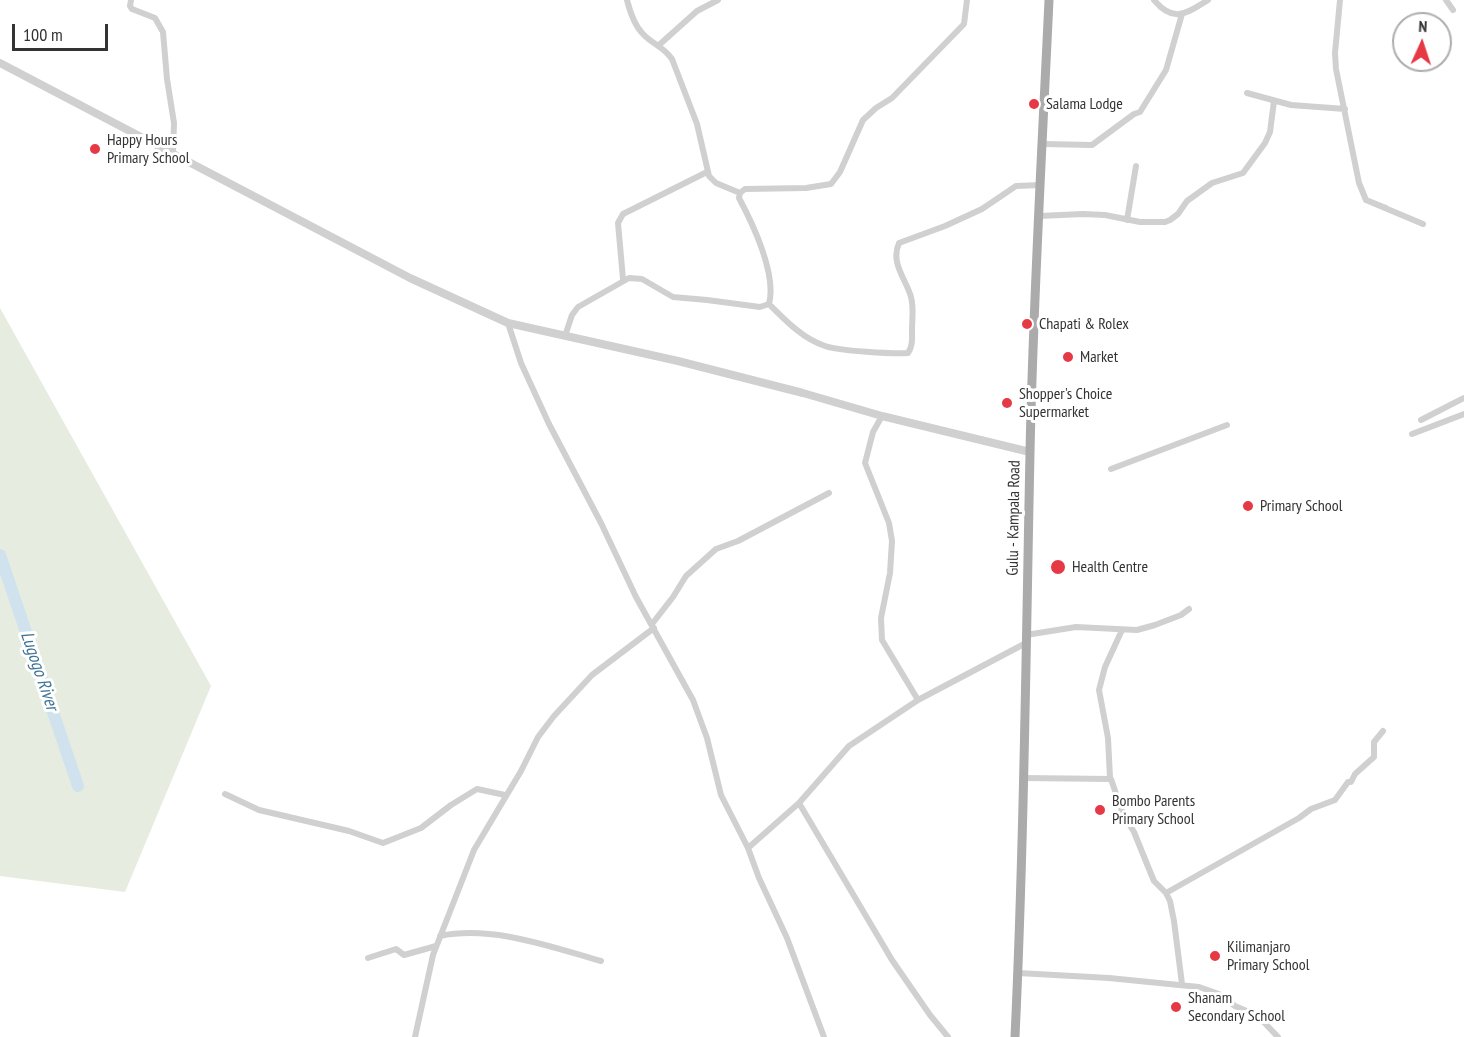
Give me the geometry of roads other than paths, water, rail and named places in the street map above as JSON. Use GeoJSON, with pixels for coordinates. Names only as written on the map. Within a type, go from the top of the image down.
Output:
{"type":"FeatureCollection","features":[{"type":"Feature","properties":{"kind":"main road","name":"Gulu - Kampala Road"},"geometry":{"type":"LineString","coordinates":[[1015,1037],[1030,544],[1030,452],[1049,0]]}},
{"type":"Feature","properties":{"kind":"street"},"geometry":{"type":"LineString","coordinates":[[131,0],[132,9],[155,18],[164,32],[167,79],[174,123],[173,152]]}},
{"type":"Feature","properties":{"kind":"street"},"geometry":{"type":"LineString","coordinates":[[627,0],[637,27],[643,35],[659,45],[672,59],[697,124],[708,172],[716,183],[740,193]]}},
{"type":"Feature","properties":{"kind":"street"},"geometry":{"type":"LineString","coordinates":[[659,45],[697,11],[718,0]]}},
{"type":"Feature","properties":{"kind":"street"},"geometry":{"type":"LineString","coordinates":[[740,193],[745,189],[806,188],[831,184],[840,172],[863,120],[892,98],[964,24],[967,0]]}},
{"type":"Feature","properties":{"kind":"street"},"geometry":{"type":"LineString","coordinates":[[1154,0],[1164,10],[1182,15],[1208,0]]}},
{"type":"Feature","properties":{"kind":"street"},"geometry":{"type":"LineString","coordinates":[[1340,0],[1336,69],[1359,183],[1366,200],[1423,224]]}},
{"type":"Feature","properties":{"kind":"street"},"geometry":{"type":"LineString","coordinates":[[1446,0],[1453,10]]}},
{"type":"Feature","properties":{"kind":"street"},"geometry":{"type":"LineString","coordinates":[[1042,144],[1092,145],[1140,112],[1166,70],[1182,15]]}},
{"type":"Feature","properties":{"kind":"street"},"geometry":{"type":"LineString","coordinates":[[0,63],[410,278],[508,323],[678,361],[882,416],[1030,452]]}},
{"type":"Feature","properties":{"kind":"street"},"geometry":{"type":"LineString","coordinates":[[1247,93],[1291,105],[1345,109]]}},
{"type":"Feature","properties":{"kind":"street"},"geometry":{"type":"LineString","coordinates":[[1039,216],[1096,215],[1153,222],[1170,220],[1178,214],[1187,201],[1212,183],[1243,173],[1265,143],[1270,132],[1274,101]]}},
{"type":"Feature","properties":{"kind":"street"},"geometry":{"type":"LineString","coordinates":[[1127,220],[1136,166]]}},
{"type":"Feature","properties":{"kind":"street"},"geometry":{"type":"LineString","coordinates":[[623,279],[618,224],[623,214],[708,172]]}},
{"type":"Feature","properties":{"kind":"street"},"geometry":{"type":"LineString","coordinates":[[770,304],[795,328],[824,346],[908,353],[912,344],[912,306],[898,265],[896,253],[899,243],[982,208],[1016,186],[1040,185]]}},
{"type":"Feature","properties":{"kind":"street"},"geometry":{"type":"LineString","coordinates":[[740,193],[740,198],[761,247],[771,292],[770,304]]}},
{"type":"Feature","properties":{"kind":"street"},"geometry":{"type":"LineString","coordinates":[[1366,200],[1386,208]]}},
{"type":"Feature","properties":{"kind":"street"},"geometry":{"type":"LineString","coordinates":[[564,336],[572,315],[578,307],[623,279],[642,279],[673,297],[760,307],[770,304]]}},
{"type":"Feature","properties":{"kind":"street"},"geometry":{"type":"LineString","coordinates":[[508,323],[521,363],[549,424],[701,718],[721,795],[748,848],[759,878],[787,938],[824,1037]]}},
{"type":"Feature","properties":{"kind":"street"},"geometry":{"type":"LineString","coordinates":[[1421,420],[1464,398]]}},
{"type":"Feature","properties":{"kind":"street"},"geometry":{"type":"LineString","coordinates":[[1412,434],[1464,414]]}},
{"type":"Feature","properties":{"kind":"street"},"geometry":{"type":"LineString","coordinates":[[882,416],[873,432],[865,463],[889,523],[892,541],[890,573],[881,618],[882,640],[918,700]]}},
{"type":"Feature","properties":{"kind":"street"},"geometry":{"type":"LineString","coordinates":[[1111,469],[1227,425]]}},
{"type":"Feature","properties":{"kind":"street"},"geometry":{"type":"LineString","coordinates":[[415,1037],[426,980],[436,946],[474,850],[521,771],[538,737],[592,675],[653,626],[686,576],[716,549],[738,541],[828,494]]}},
{"type":"Feature","properties":{"kind":"street"},"geometry":{"type":"LineString","coordinates":[[748,848],[799,803],[849,746],[918,700],[1026,639],[1076,627],[1137,630],[1181,615],[1189,609]]}},
{"type":"Feature","properties":{"kind":"street"},"geometry":{"type":"LineString","coordinates":[[1122,630],[1105,667],[1099,690],[1108,738],[1110,778],[1123,814],[1134,832],[1154,880],[1166,892],[1173,910],[1182,984]]}},
{"type":"Feature","properties":{"kind":"street"},"geometry":{"type":"LineString","coordinates":[[1166,892],[1299,818],[1311,809],[1335,800],[1355,774],[1374,757],[1374,742],[1383,731]]}},
{"type":"Feature","properties":{"kind":"street"},"geometry":{"type":"LineString","coordinates":[[1023,778],[1065,780],[1110,778]]}},
{"type":"Feature","properties":{"kind":"street"},"geometry":{"type":"LineString","coordinates":[[225,794],[259,810],[349,831],[383,843],[421,828],[477,789],[505,795]]}},
{"type":"Feature","properties":{"kind":"street"},"geometry":{"type":"LineString","coordinates":[[799,803],[901,974],[948,1037]]}},
{"type":"Feature","properties":{"kind":"street"},"geometry":{"type":"LineString","coordinates":[[440,936],[456,933],[502,937],[601,961]]}},
{"type":"Feature","properties":{"kind":"street"},"geometry":{"type":"LineString","coordinates":[[368,958],[396,949],[404,955],[436,946]]}},
{"type":"Feature","properties":{"kind":"street"},"geometry":{"type":"LineString","coordinates":[[1018,973],[1109,978],[1199,987],[1219,994],[1235,1006],[1258,1016],[1278,1037]]}},
{"type":"Feature","properties":{"kind":"waterway","name":"Lugogo River"},"geometry":{"type":"LineString","coordinates":[[0,555],[78,786]]}},
{"type":"Feature","properties":{"kind":"place","name":"Salama Lodge"},"geometry":{"type":"Point","coordinates":[1034,104]}},
{"type":"Feature","properties":{"kind":"place","name":"Happy Hours Primary School"},"geometry":{"type":"Point","coordinates":[95,149]}},
{"type":"Feature","properties":{"kind":"place","name":"Chapati & Rolex"},"geometry":{"type":"Point","coordinates":[1027,324]}},
{"type":"Feature","properties":{"kind":"place","name":"Market"},"geometry":{"type":"Point","coordinates":[1068,357]}},
{"type":"Feature","properties":{"kind":"place","name":"Shopper's Choice Supermarket"},"geometry":{"type":"Point","coordinates":[1007,403]}},
{"type":"Feature","properties":{"kind":"place","name":"Primary School"},"geometry":{"type":"Point","coordinates":[1248,506]}},
{"type":"Feature","properties":{"kind":"place","name":"Health Centre"},"geometry":{"type":"Point","coordinates":[1058,567]}},
{"type":"Feature","properties":{"kind":"place","name":"Bombo Parents Primary School"},"geometry":{"type":"Point","coordinates":[1100,810]}},
{"type":"Feature","properties":{"kind":"place","name":"Kilimanjaro Primary School"},"geometry":{"type":"Point","coordinates":[1215,956]}},
{"type":"Feature","properties":{"kind":"place","name":"Shanam Secondary School"},"geometry":{"type":"Point","coordinates":[1176,1007]}}]}
